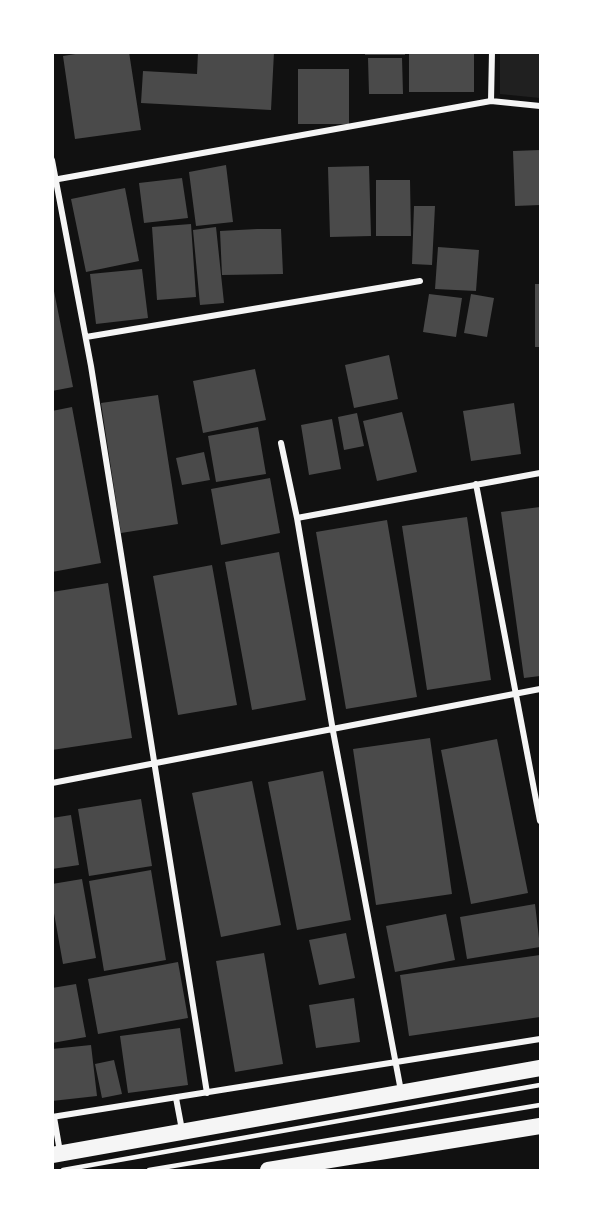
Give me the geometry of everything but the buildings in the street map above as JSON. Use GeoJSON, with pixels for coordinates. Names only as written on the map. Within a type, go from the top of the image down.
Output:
{"type":"FeatureCollection","features":[{"type":"Feature","properties":{"kind":"highway"},"geometry":{"type":"LineString","coordinates":[[58,1160],[182,1132],[402,1095],[540,1068]]}},
{"type":"Feature","properties":{"kind":"highway"},"geometry":{"type":"LineString","coordinates":[[268,1170],[540,1126]]}},
{"type":"Feature","properties":{"kind":"street"},"geometry":{"type":"LineString","coordinates":[[491,101],[492,52]]}},
{"type":"Feature","properties":{"kind":"street"},"geometry":{"type":"LineString","coordinates":[[54,180],[491,101],[540,106]]}},
{"type":"Feature","properties":{"kind":"street"},"geometry":{"type":"LineString","coordinates":[[52,160],[54,180],[86,337],[207,1093]]}},
{"type":"Feature","properties":{"kind":"street"},"geometry":{"type":"LineString","coordinates":[[86,337],[420,281]]}},
{"type":"Feature","properties":{"kind":"street"},"geometry":{"type":"LineString","coordinates":[[281,443],[297,518],[333,731],[402,1095]]}},
{"type":"Feature","properties":{"kind":"street"},"geometry":{"type":"LineString","coordinates":[[297,518],[540,472]]}},
{"type":"Feature","properties":{"kind":"street"},"geometry":{"type":"LineString","coordinates":[[476,483],[540,821]]}},
{"type":"Feature","properties":{"kind":"street"},"geometry":{"type":"LineString","coordinates":[[52,783],[333,731],[540,689]]}},
{"type":"Feature","properties":{"kind":"street"},"geometry":{"type":"LineString","coordinates":[[58,1160],[53,1117],[540,1039]]}},
{"type":"Feature","properties":{"kind":"street"},"geometry":{"type":"LineString","coordinates":[[176,1098],[182,1132]]}},
{"type":"Feature","properties":{"kind":"lane"},"geometry":{"type":"LineString","coordinates":[[58,1160],[540,1086]]}},
{"type":"Feature","properties":{"kind":"lane"},"geometry":{"type":"LineString","coordinates":[[149,1170],[540,1105]]}},
{"type":"Feature","properties":{"kind":"shaded area"},"geometry":{"type":"Polygon","coordinates":[[[500,53],[540,53],[540,98],[500,94],[500,53]]]}}]}
